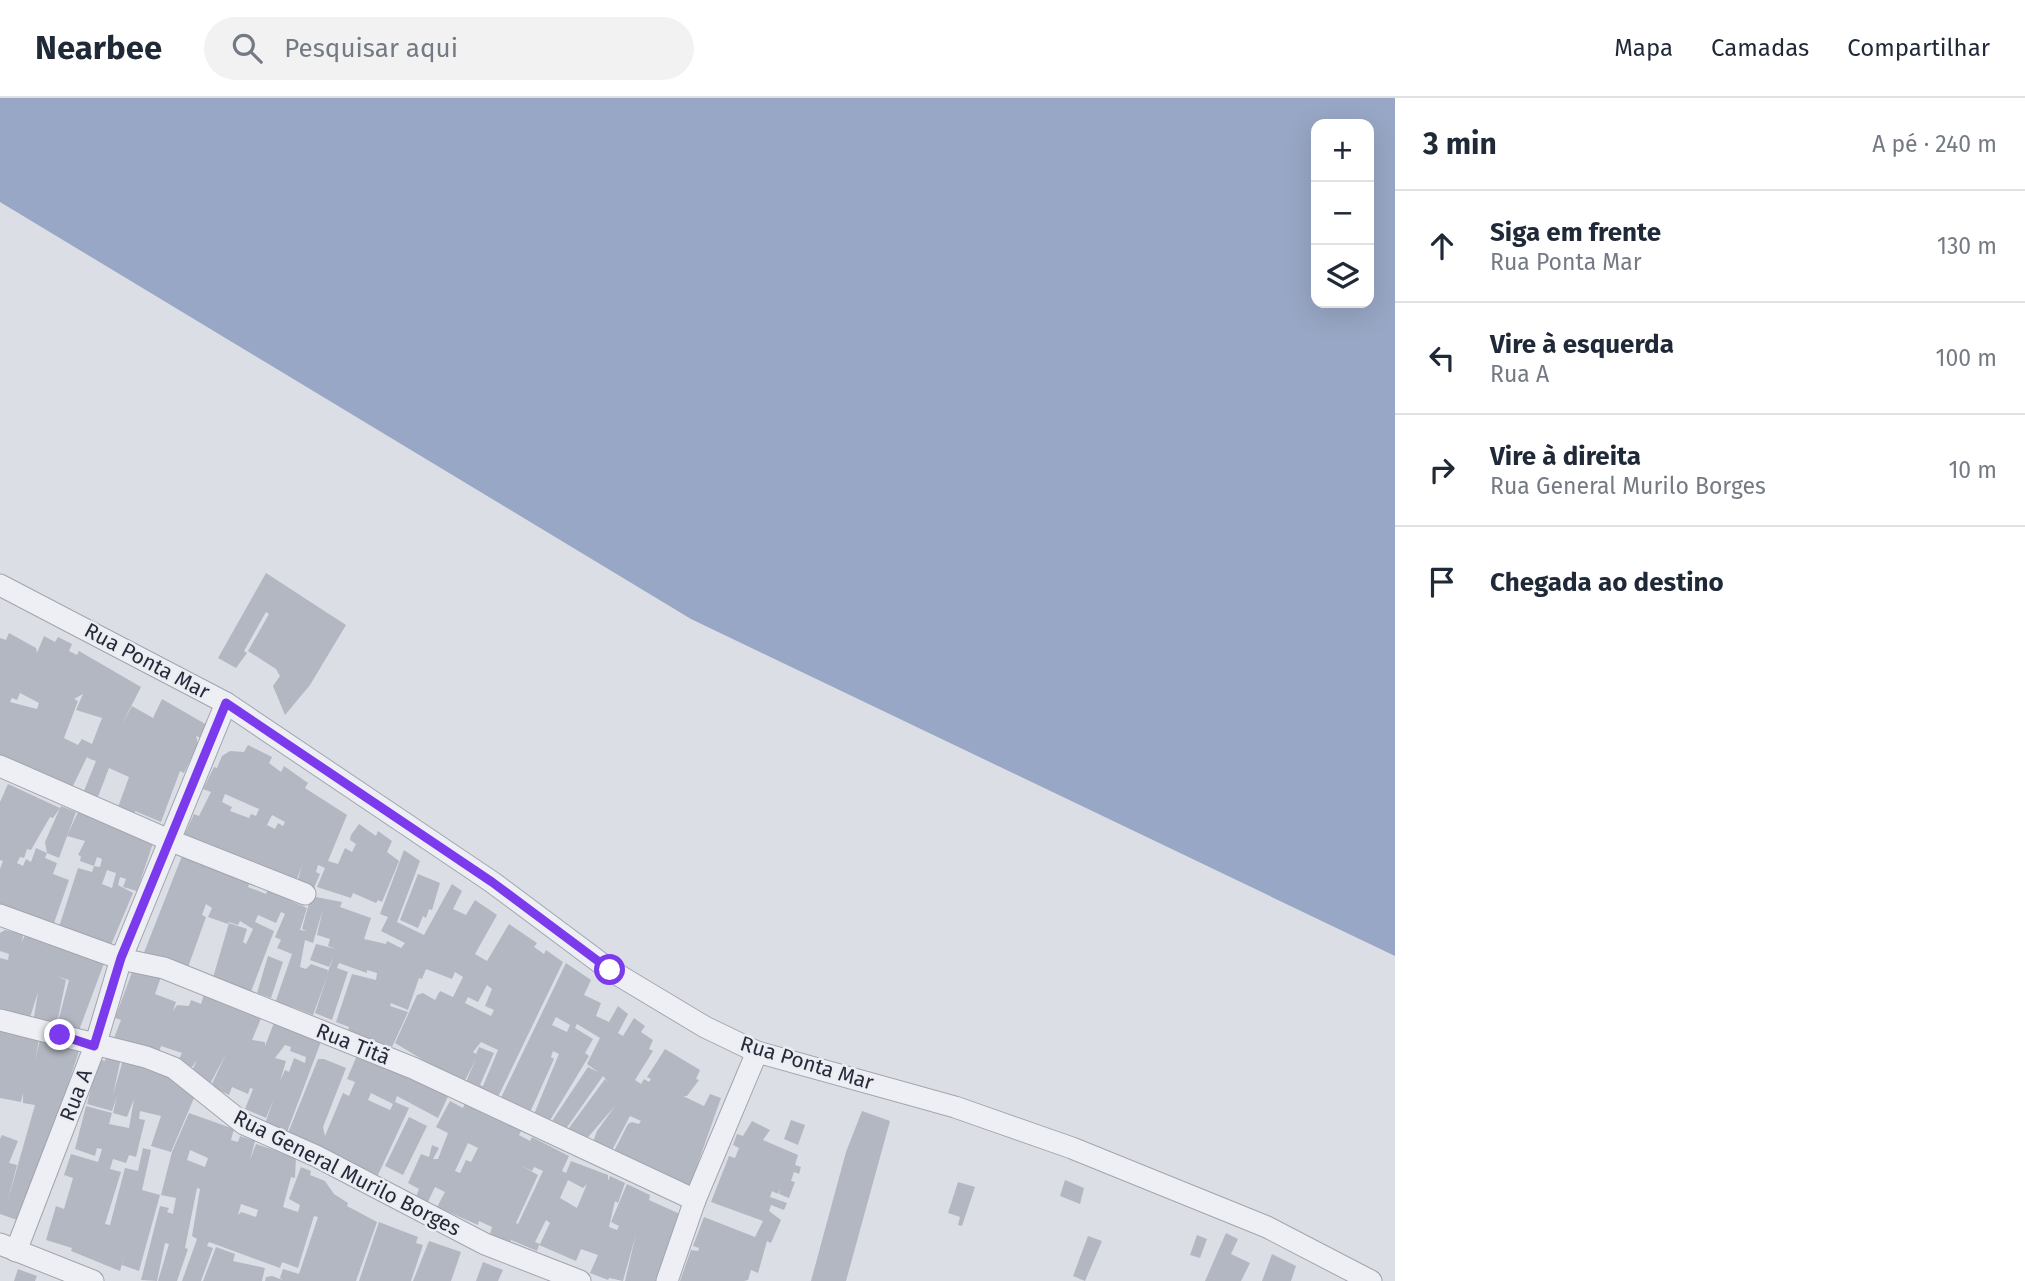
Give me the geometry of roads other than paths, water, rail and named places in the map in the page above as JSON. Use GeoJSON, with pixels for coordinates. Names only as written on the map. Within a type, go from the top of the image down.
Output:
{"type":"FeatureCollection","features":[{"type":"Feature","properties":{"kind":"street","name":"Rua Ponta Mar"},"geometry":{"type":"LineString","coordinates":[[0,585],[226,703],[492,882],[610,970],[705,1027],[757,1052],[955,1107],[1072,1148],[1267,1227],[1371,1281]]}},
{"type":"Feature","properties":{"kind":"street","name":"Rua A"},"geometry":{"type":"LineString","coordinates":[[8,1248],[94,1046],[121,958],[226,703]]}},
{"type":"Feature","properties":{"kind":"street"},"geometry":{"type":"LineString","coordinates":[[0,766],[169,840],[305,894]]}},
{"type":"Feature","properties":{"kind":"street","name":"Rua Titã"},"geometry":{"type":"LineString","coordinates":[[0,915],[121,958],[164,968],[413,1068],[695,1200]]}},
{"type":"Feature","properties":{"kind":"street","name":"Rua General Murilo Borges"},"geometry":{"type":"LineString","coordinates":[[0,1020],[94,1046],[146,1057],[174,1068],[244,1124],[316,1156],[485,1244],[580,1281]]}},
{"type":"Feature","properties":{"kind":"street"},"geometry":{"type":"LineString","coordinates":[[667,1281],[695,1200],[757,1052]]}},
{"type":"Feature","properties":{"kind":"street"},"geometry":{"type":"LineString","coordinates":[[8,1248],[93,1281]]}},
{"type":"Feature","properties":{"kind":"water"},"geometry":{"type":"Polygon","coordinates":[[[0,98],[1395,98],[1395,956],[691,619],[0,202],[0,98]]]}}]}
